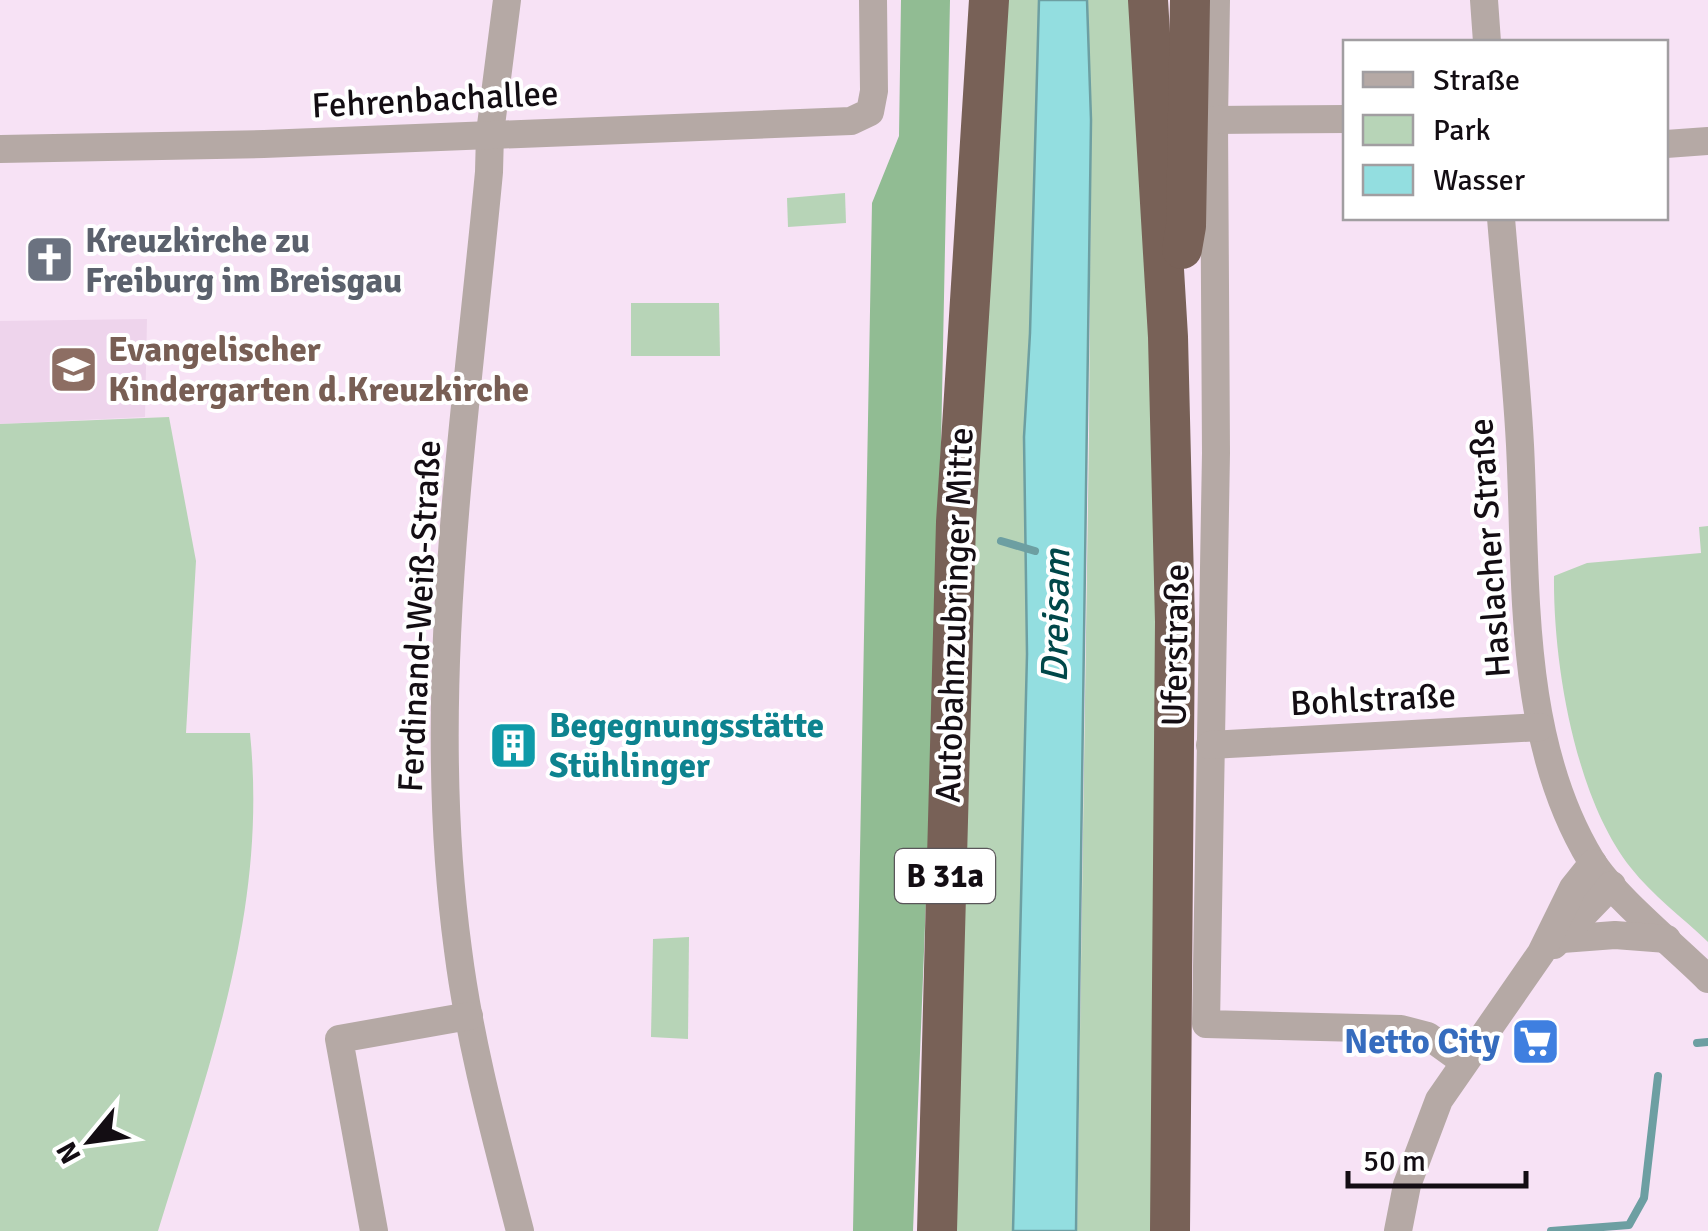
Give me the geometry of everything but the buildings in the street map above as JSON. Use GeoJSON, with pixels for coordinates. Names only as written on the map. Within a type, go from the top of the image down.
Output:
{"type":"FeatureCollection","features":[{"type":"Feature","properties":{"kind":"highway"},"geometry":{"type":"LineString","coordinates":[[960,0],[959,128],[976,214]]}},
{"type":"Feature","properties":{"kind":"highway","name":"Autobahnzubringer Mitte"},"geometry":{"type":"LineString","coordinates":[[937,1231],[955,541],[988,0]]}},
{"type":"Feature","properties":{"kind":"highway"},"geometry":{"type":"LineString","coordinates":[[1148,0],[1168,337],[1176,763],[1170,1231]]}},
{"type":"Feature","properties":{"kind":"highway"},"geometry":{"type":"LineString","coordinates":[[1168,337],[1186,226],[1190,0]]}},
{"type":"Feature","properties":{"kind":"street","name":"Ferdinand-Weiß-Straße"},"geometry":{"type":"LineString","coordinates":[[507,0],[490,133],[452,561],[444,747],[452,900],[469,1016],[520,1231]]}},
{"type":"Feature","properties":{"kind":"street","name":"Fehrenbachallee"},"geometry":{"type":"LineString","coordinates":[[0,149],[264,144],[852,121],[870,112],[874,91],[873,0]]}},
{"type":"Feature","properties":{"kind":"street","name":"Uferstraße"},"geometry":{"type":"LineString","coordinates":[[1216,0],[1216,453],[1206,1024],[1402,1028],[1428,1036],[1464,1062]]}},
{"type":"Feature","properties":{"kind":"street"},"geometry":{"type":"LineString","coordinates":[[1484,0],[1487,40]]}},
{"type":"Feature","properties":{"kind":"street"},"geometry":{"type":"LineString","coordinates":[[1214,120],[1343,119]]}},
{"type":"Feature","properties":{"kind":"street"},"geometry":{"type":"LineString","coordinates":[[1668,144],[1708,141]]}},
{"type":"Feature","properties":{"kind":"street","name":"Haslacher Straße"},"geometry":{"type":"LineString","coordinates":[[1501,220],[1540,727],[1574,827],[1593,864],[1708,979]]}},
{"type":"Feature","properties":{"kind":"street","name":"Bohlstraße"},"geometry":{"type":"LineString","coordinates":[[1210,745],[1540,727]]}},
{"type":"Feature","properties":{"kind":"street"},"geometry":{"type":"LineString","coordinates":[[1552,946],[1573,888],[1593,864]]}},
{"type":"Feature","properties":{"kind":"street"},"geometry":{"type":"LineString","coordinates":[[1398,1231],[1420,1143],[1439,1100],[1552,946],[1612,885]]}},
{"type":"Feature","properties":{"kind":"street"},"geometry":{"type":"LineString","coordinates":[[1552,946],[1614,935],[1667,939]]}},
{"type":"Feature","properties":{"kind":"street"},"geometry":{"type":"LineString","coordinates":[[374,1231],[339,1039],[469,1016]]}},
{"type":"Feature","properties":{"kind":"shaded area"},"geometry":{"type":"Polygon","coordinates":[[[901,0],[950,0],[938,595],[913,1231],[853,1231],[872,203],[899,136],[901,0]]]}},
{"type":"Feature","properties":{"kind":"shaded area","name":"Evangelischer Kindergarten d.Kreuzkirche"},"geometry":{"type":"Polygon","coordinates":[[[147,319],[145,417],[0,424],[0,321],[147,319]]]}},
{"type":"Feature","properties":{"kind":"green space"},"geometry":{"type":"Polygon","coordinates":[[[1008,0],[1039,0],[1024,437],[1027,654],[1013,1231],[955,1231],[964,608],[1008,0]]]}},
{"type":"Feature","properties":{"kind":"green space"},"geometry":{"type":"Polygon","coordinates":[[[1087,0],[1133,0],[1160,550],[1157,1231],[1077,1231],[1089,434],[1091,120],[1087,0]]]}},
{"type":"Feature","properties":{"kind":"green space"},"geometry":{"type":"Polygon","coordinates":[[[845,193],[846,223],[788,227],[787,198],[845,193]]]}},
{"type":"Feature","properties":{"kind":"green space"},"geometry":{"type":"Polygon","coordinates":[[[631,303],[719,303],[720,356],[631,356],[631,303]]]}},
{"type":"Feature","properties":{"kind":"green space"},"geometry":{"type":"Polygon","coordinates":[[[169,417],[196,561],[186,733],[250,733],[250,863],[230,986],[158,1231],[0,1231],[0,424],[169,417]]]}},
{"type":"Feature","properties":{"kind":"green space"},"geometry":{"type":"Polygon","coordinates":[[[1708,526],[1708,942],[1631,868],[1595,805],[1563,688],[1554,576],[1587,563],[1701,553],[1699,527],[1708,526]]]}},
{"type":"Feature","properties":{"kind":"green space"},"geometry":{"type":"Polygon","coordinates":[[[689,937],[688,1039],[651,1037],[653,939],[689,937]]]}},
{"type":"Feature","properties":{"kind":"water","name":"Dreisam"},"geometry":{"type":"Polygon","coordinates":[[[1039,0],[1087,0],[1091,120],[1076,1231],[1013,1231],[1027,654],[1024,437],[1039,0]]]}},
{"type":"Feature","properties":{"kind":"waterway"},"geometry":{"type":"LineString","coordinates":[[1001,541],[1035,551]]}},
{"type":"Feature","properties":{"kind":"waterway"},"geometry":{"type":"LineString","coordinates":[[1697,1043],[1708,1042]]}},
{"type":"Feature","properties":{"kind":"waterway"},"geometry":{"type":"LineString","coordinates":[[1551,1231],[1629,1225],[1644,1198],[1658,1076]]}},
{"type":"Feature","properties":{"kind":"place","name":"Kreuzkirche zu Freiburg im Breisgau"},"geometry":{"type":"Point","coordinates":[50,260]}},
{"type":"Feature","properties":{"kind":"place","name":"Evangelischer Kindergarten d.Kreuzkirche"},"geometry":{"type":"Point","coordinates":[73,369]}},
{"type":"Feature","properties":{"kind":"place","name":"Begegnungsstätte Stühlinger"},"geometry":{"type":"Point","coordinates":[514,745]}},
{"type":"Feature","properties":{"kind":"place","name":"Netto City"},"geometry":{"type":"Point","coordinates":[1535,1041]}}]}
